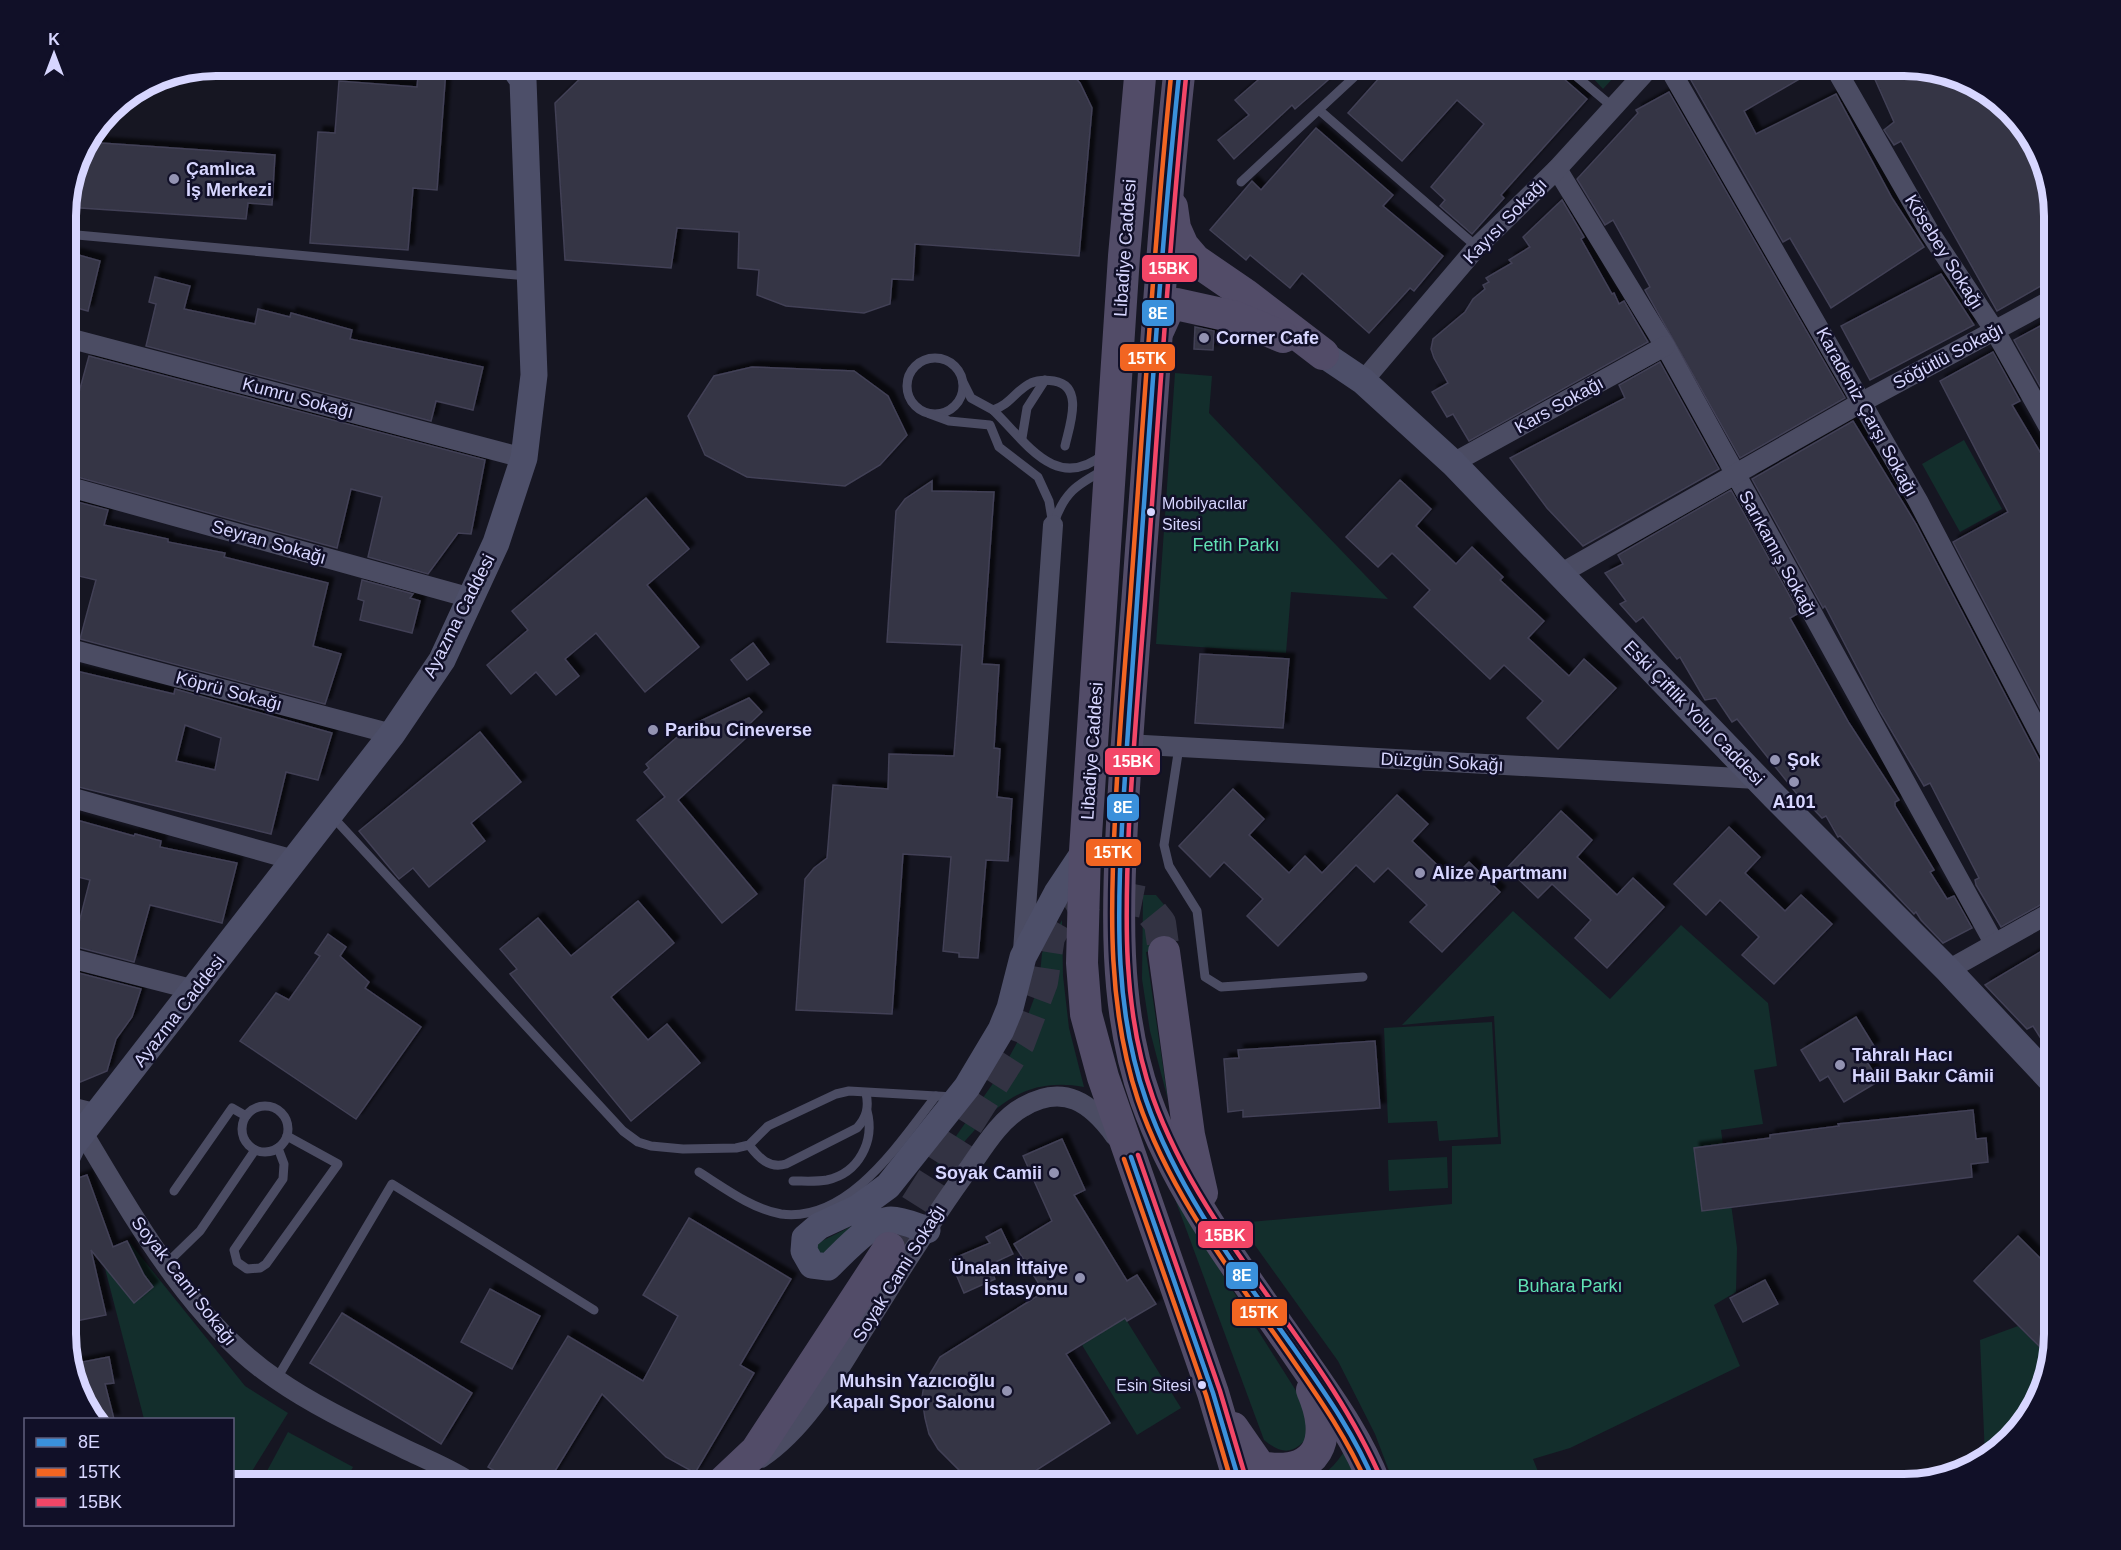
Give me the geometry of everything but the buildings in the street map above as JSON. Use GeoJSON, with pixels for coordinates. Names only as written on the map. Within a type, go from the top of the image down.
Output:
{"type":"FeatureCollection","features":[{"type":"Feature","properties":{"kind":"main road"},"geometry":{"type":"LineString","coordinates":[[1125,76],[1136,105]]}},
{"type":"Feature","properties":{"kind":"main road","name":"Libadiye Caddesi"},"geometry":{"type":"LineString","coordinates":[[1140,76],[1136,105],[1148,290],[1121,848],[1119,947],[1125,1021],[1135,1063],[1156,1127],[1190,1197],[1364,1454],[1371,1474]]}},
{"type":"Feature","properties":{"kind":"main road","name":"Libadiye Caddesi"},"geometry":{"type":"LineString","coordinates":[[1179,76],[1168,174],[1148,290],[1112,456],[1085,851],[1082,963],[1086,1014],[1103,1077],[1213,1393],[1237,1474]]}},
{"type":"Feature","properties":{"kind":"main road"},"geometry":{"type":"LineString","coordinates":[[1168,174],[1175,228],[1183,246],[1195,260],[1246,295],[1323,354]]}},
{"type":"Feature","properties":{"kind":"main road"},"geometry":{"type":"LineString","coordinates":[[1148,290],[1208,281],[1246,295]]}},
{"type":"Feature","properties":{"kind":"main road"},"geometry":{"type":"LineString","coordinates":[[1148,290],[1236,317],[1323,354]]}},
{"type":"Feature","properties":{"kind":"main road"},"geometry":{"type":"LineString","coordinates":[[1164,952],[1194,1167],[1214,1231]]}},
{"type":"Feature","properties":{"kind":"main road"},"geometry":{"type":"LineString","coordinates":[[732,1474],[756,1451],[889,1248]]}},
{"type":"Feature","properties":{"kind":"main road"},"geometry":{"type":"LineString","coordinates":[[1213,1393],[1243,1445],[1260,1467],[1281,1471],[1302,1466],[1317,1452],[1322,1434],[1321,1410],[1293,1347]]}},
{"type":"Feature","properties":{"kind":"street","name":"Ayazma Caddesi"},"geometry":{"type":"LineString","coordinates":[[77,1140],[392,734],[442,660],[496,543],[524,458],[534,375],[531,276],[518,76]]}},
{"type":"Feature","properties":{"kind":"street","name":"Kayısı Sokağı"},"geometry":{"type":"LineString","coordinates":[[1364,381],[1477,247],[1557,169],[1642,76]]}},
{"type":"Feature","properties":{"kind":"street","name":"Karadeniz Çarşı Sokağı"},"geometry":{"type":"LineString","coordinates":[[1674,76],[1918,501],[2044,742]]}},
{"type":"Feature","properties":{"kind":"street","name":"Kösebey Sokağı"},"geometry":{"type":"LineString","coordinates":[[1840,76],[1930,232],[1995,331],[2044,418]]}},
{"type":"Feature","properties":{"kind":"street","name":"Sarıkamış Sokağı"},"geometry":{"type":"LineString","coordinates":[[1557,169],[1665,346],[1994,943]]}},
{"type":"Feature","properties":{"kind":"street","name":"Söğütlü Sokağı"},"geometry":{"type":"LineString","coordinates":[[1560,574],[1862,402],[2044,304]]}},
{"type":"Feature","properties":{"kind":"street","name":"Kumru Sokağı"},"geometry":{"type":"LineString","coordinates":[[77,340],[524,458]]}},
{"type":"Feature","properties":{"kind":"street","name":"Kars Sokağı"},"geometry":{"type":"LineString","coordinates":[[1453,463],[1665,346]]}},
{"type":"Feature","properties":{"kind":"street","name":"Eski Çiftlik Yolu Caddesi"},"geometry":{"type":"LineString","coordinates":[[1323,354],[1364,381],[1453,463],[1757,779],[1948,970],[2044,1072]]}},
{"type":"Feature","properties":{"kind":"street","name":"Seyran Sokağı"},"geometry":{"type":"LineString","coordinates":[[77,489],[471,598]]}},
{"type":"Feature","properties":{"kind":"street"},"geometry":{"type":"LineString","coordinates":[[927,1230],[900,1221],[888,1220],[871,1228],[828,1267],[812,1265],[804,1251],[805,1238],[819,1226],[858,1208],[888,1186],[947,1097],[988,1056],[1010,1008],[1023,957],[1053,525]]}},
{"type":"Feature","properties":{"kind":"street","name":"Köprü Sokağı"},"geometry":{"type":"LineString","coordinates":[[77,651],[392,734]]}},
{"type":"Feature","properties":{"kind":"street","name":"Düzgün Sokağı"},"geometry":{"type":"LineString","coordinates":[[1126,744],[1757,779]]}},
{"type":"Feature","properties":{"kind":"street"},"geometry":{"type":"LineString","coordinates":[[77,799],[294,860]]}},
{"type":"Feature","properties":{"kind":"street"},"geometry":{"type":"LineString","coordinates":[[1023,957],[1057,893],[1085,851]]}},
{"type":"Feature","properties":{"kind":"street"},"geometry":{"type":"LineString","coordinates":[[1948,970],[2044,916]]}},
{"type":"Feature","properties":{"kind":"street"},"geometry":{"type":"LineString","coordinates":[[77,960],[195,990]]}},
{"type":"Feature","properties":{"kind":"street","name":"Soyak Cami Sokağı"},"geometry":{"type":"LineString","coordinates":[[736,1474],[764,1456],[799,1424],[830,1384],[927,1230],[987,1143],[1022,1108],[1037,1100],[1072,1099],[1086,1104],[1099,1114],[1134,1164]]}},
{"type":"Feature","properties":{"kind":"street","name":"Soyak Cami Sokağı"},"geometry":{"type":"LineString","coordinates":[[77,1140],[166,1264],[233,1345],[276,1380],[370,1432],[453,1474]]}},
{"type":"Feature","properties":{"kind":"lane"},"geometry":{"type":"LineString","coordinates":[[1241,182],[1355,76]]}},
{"type":"Feature","properties":{"kind":"lane"},"geometry":{"type":"LineString","coordinates":[[1576,76],[1614,108]]}},
{"type":"Feature","properties":{"kind":"lane"},"geometry":{"type":"LineString","coordinates":[[1319,110],[1477,247]]}},
{"type":"Feature","properties":{"kind":"lane"},"geometry":{"type":"LineString","coordinates":[[77,235],[531,276]]}},
{"type":"Feature","properties":{"kind":"lane"},"geometry":{"type":"LineString","coordinates":[[1053,525],[1049,501],[1038,477],[999,447],[990,425],[949,421],[915,405],[907,389],[911,372],[918,364],[936,358],[953,365],[971,398],[993,410],[1044,459],[1059,469],[1069,470],[1112,456]]}},
{"type":"Feature","properties":{"kind":"lane"},"geometry":{"type":"LineString","coordinates":[[1022,438],[1027,408],[1046,380]]}},
{"type":"Feature","properties":{"kind":"lane"},"geometry":{"type":"LineString","coordinates":[[993,410],[1005,406],[1033,382],[1046,380],[1063,384],[1072,395],[1073,404],[1065,446]]}},
{"type":"Feature","properties":{"kind":"lane"},"geometry":{"type":"LineString","coordinates":[[930,414],[939,414],[955,406],[960,399],[963,382]]}},
{"type":"Feature","properties":{"kind":"lane"},"geometry":{"type":"LineString","coordinates":[[1053,525],[1060,504],[1068,493],[1112,456]]}},
{"type":"Feature","properties":{"kind":"lane"},"geometry":{"type":"LineString","coordinates":[[1179,747],[1164,844],[1169,866],[1197,911],[1205,977],[1221,987],[1364,977]]}},
{"type":"Feature","properties":{"kind":"lane"},"geometry":{"type":"LineString","coordinates":[[330,813],[623,1131],[638,1142],[651,1146],[717,1150],[749,1145],[768,1126],[836,1094],[866,1092],[947,1097]]}},
{"type":"Feature","properties":{"kind":"lane"},"geometry":{"type":"LineString","coordinates":[[793,1181],[827,1179],[852,1166],[865,1151],[870,1136],[866,1092]]}},
{"type":"Feature","properties":{"kind":"lane"},"geometry":{"type":"LineString","coordinates":[[699,1172],[763,1209],[781,1214],[812,1211],[835,1203],[872,1174],[947,1097]]}},
{"type":"Feature","properties":{"kind":"lane"},"geometry":{"type":"LineString","coordinates":[[259,1107],[275,1108],[286,1120],[287,1136],[278,1148],[270,1151],[255,1150],[248,1145],[242,1131],[246,1116],[259,1107]]}},
{"type":"Feature","properties":{"kind":"lane"},"geometry":{"type":"LineString","coordinates":[[174,1191],[232,1108],[246,1116]]}},
{"type":"Feature","properties":{"kind":"lane"},"geometry":{"type":"LineString","coordinates":[[749,1145],[769,1164],[777,1167],[857,1128],[865,1119],[867,1110]]}},
{"type":"Feature","properties":{"kind":"lane"},"geometry":{"type":"LineString","coordinates":[[278,1148],[284,1164],[284,1179],[234,1250],[237,1262],[247,1269],[260,1268],[266,1264],[338,1164],[287,1136]]}},
{"type":"Feature","properties":{"kind":"lane"},"geometry":{"type":"LineString","coordinates":[[166,1264],[200,1231],[255,1150]]}},
{"type":"Feature","properties":{"kind":"lane"},"geometry":{"type":"LineString","coordinates":[[276,1380],[392,1184],[594,1310]]}},
{"type":"Feature","properties":{"kind":"green space"},"geometry":{"type":"Polygon","coordinates":[[[1591,76],[1615,76],[1603,89],[1591,76]]]}},
{"type":"Feature","properties":{"kind":"green space","name":"Fetih Parkı"},"geometry":{"type":"Polygon","coordinates":[[[1175,373],[1212,376],[1209,413],[1388,599],[1291,592],[1286,653],[1156,644],[1175,373]]]}},
{"type":"Feature","properties":{"kind":"green space"},"geometry":{"type":"Polygon","coordinates":[[[1964,440],[2002,509],[1960,532],[1922,464],[1964,440]]]}},
{"type":"Feature","properties":{"kind":"green space"},"geometry":{"type":"Polygon","coordinates":[[[1143,895],[1156,895],[1166,907],[1177,946],[1146,952],[1168,1100],[1150,1031],[1142,979],[1143,895]]]}},
{"type":"Feature","properties":{"kind":"green space","name":"Buhara Parkı"},"geometry":{"type":"Polygon","coordinates":[[[1513,911],[1610,999],[1681,925],[1768,1003],[1777,1066],[1754,1070],[1763,1124],[1721,1130],[1737,1248],[1736,1292],[1714,1305],[1740,1366],[1570,1448],[1533,1459],[1539,1474],[1390,1474],[1375,1434],[1338,1361],[1239,1223],[1452,1204],[1452,1146],[1501,1144],[1494,1016],[1402,1025],[1513,911]]]}},
{"type":"Feature","properties":{"kind":"green space"},"geometry":{"type":"Polygon","coordinates":[[[1062,920],[1063,976],[1069,1028],[1084,1087],[1059,1085],[1038,1087],[1019,1094],[986,1118],[943,1168],[933,1169],[1001,1072],[1019,1039],[1039,985],[1042,953],[1062,920]]]}},
{"type":"Feature","properties":{"kind":"green space"},"geometry":{"type":"Polygon","coordinates":[[[1492,1022],[1498,1137],[1439,1141],[1437,1121],[1388,1123],[1384,1028],[1492,1022]]]}},
{"type":"Feature","properties":{"kind":"green space"},"geometry":{"type":"Polygon","coordinates":[[[1447,1157],[1448,1188],[1389,1191],[1388,1160],[1447,1157]]]}},
{"type":"Feature","properties":{"kind":"green space"},"geometry":{"type":"Polygon","coordinates":[[[1175,1199],[1310,1413],[1313,1430],[1302,1443],[1291,1450],[1279,1449],[1264,1440],[1175,1199]]]}},
{"type":"Feature","properties":{"kind":"green space"},"geometry":{"type":"Polygon","coordinates":[[[870,1217],[827,1255],[817,1251],[817,1245],[822,1241],[870,1217]]]}},
{"type":"Feature","properties":{"kind":"green space"},"geometry":{"type":"Polygon","coordinates":[[[130,1243],[245,1386],[288,1413],[250,1474],[234,1474],[234,1418],[144,1418],[102,1257],[130,1243]]]}},
{"type":"Feature","properties":{"kind":"green space"},"geometry":{"type":"Polygon","coordinates":[[[1125,1318],[1181,1408],[1137,1435],[1082,1345],[1125,1318]]]}},
{"type":"Feature","properties":{"kind":"green space"},"geometry":{"type":"Polygon","coordinates":[[[2018,1326],[2043,1351],[2037,1379],[2021,1411],[2004,1433],[1985,1448],[1980,1340],[2018,1326]]]}},
{"type":"Feature","properties":{"kind":"green space"},"geometry":{"type":"Polygon","coordinates":[[[288,1432],[353,1467],[349,1474],[265,1474],[288,1432]]]}},
{"type":"Feature","properties":{"kind":"green space"},"geometry":{"type":"Polygon","coordinates":[[[1346,1448],[1358,1474],[1324,1474],[1338,1460],[1346,1448]]]}},
{"type":"Feature","properties":{"kind":"tunnel"},"geometry":{"type":"LineString","coordinates":[[890,1246],[1019,1043],[1042,982],[1049,937],[1063,912],[1092,896],[1108,895],[1143,902],[1160,923],[1164,952]]}},
{"type":"Feature","properties":{"kind":"transit line","name":"15TK"},"geometry":{"type":"LineString","coordinates":[[1171,76],[1154,267],[1118,765],[1112,890],[1116,996],[1128,1066],[1138,1100],[1168,1170],[1228,1268],[1333,1421],[1362,1474]]}},
{"type":"Feature","properties":{"kind":"transit line","name":"8E"},"geometry":{"type":"LineString","coordinates":[[1179,76],[1156,334],[1120,861],[1119,930],[1123,999],[1128,1033],[1146,1100],[1175,1167],[1212,1230],[1339,1415],[1371,1474]]}},
{"type":"Feature","properties":{"kind":"transit line","name":"15BK"},"geometry":{"type":"LineString","coordinates":[[1186,76],[1169,267],[1131,797],[1127,928],[1131,997],[1143,1065],[1153,1098],[1175,1150],[1233,1247],[1329,1384],[1358,1431],[1379,1474]]}},
{"type":"Feature","properties":{"kind":"transit line","name":"15BK"},"geometry":{"type":"LineString","coordinates":[[1138,1155],[1220,1391],[1245,1474]]}},
{"type":"Feature","properties":{"kind":"transit line","name":"8E"},"geometry":{"type":"LineString","coordinates":[[1131,1157],[1213,1393],[1237,1474]]}},
{"type":"Feature","properties":{"kind":"transit line","name":"15TK"},"geometry":{"type":"LineString","coordinates":[[1124,1159],[1206,1395],[1229,1474]]}},
{"type":"Feature","properties":{"kind":"place","name":"Çamlıca İş Merkezi"},"geometry":{"type":"Point","coordinates":[174,179]}},
{"type":"Feature","properties":{"kind":"place","name":"Corner Cafe"},"geometry":{"type":"Point","coordinates":[1204,338]}},
{"type":"Feature","properties":{"kind":"place","name":"Mobilyacılar Sitesi"},"geometry":{"type":"Point","coordinates":[1151,512]}},
{"type":"Feature","properties":{"kind":"place","name":"Paribu Cineverse"},"geometry":{"type":"Point","coordinates":[653,730]}},
{"type":"Feature","properties":{"kind":"place","name":"Şok"},"geometry":{"type":"Point","coordinates":[1775,760]}},
{"type":"Feature","properties":{"kind":"place","name":"A101"},"geometry":{"type":"Point","coordinates":[1794,782]}},
{"type":"Feature","properties":{"kind":"place","name":"Alize Apartmanı"},"geometry":{"type":"Point","coordinates":[1420,873]}},
{"type":"Feature","properties":{"kind":"place","name":"Tahralı Hacı Halil Bakır Câmii"},"geometry":{"type":"Point","coordinates":[1840,1065]}},
{"type":"Feature","properties":{"kind":"place","name":"Soyak Camii"},"geometry":{"type":"Point","coordinates":[1054,1173]}},
{"type":"Feature","properties":{"kind":"place","name":"Ünalan İtfaiye İstasyonu"},"geometry":{"type":"Point","coordinates":[1080,1278]}},
{"type":"Feature","properties":{"kind":"place","name":"Esin Sitesi"},"geometry":{"type":"Point","coordinates":[1202,1385]}},
{"type":"Feature","properties":{"kind":"place","name":"Muhsin Yazıcıoğlu Kapalı Spor Salonu"},"geometry":{"type":"Point","coordinates":[1007,1391]}}]}
